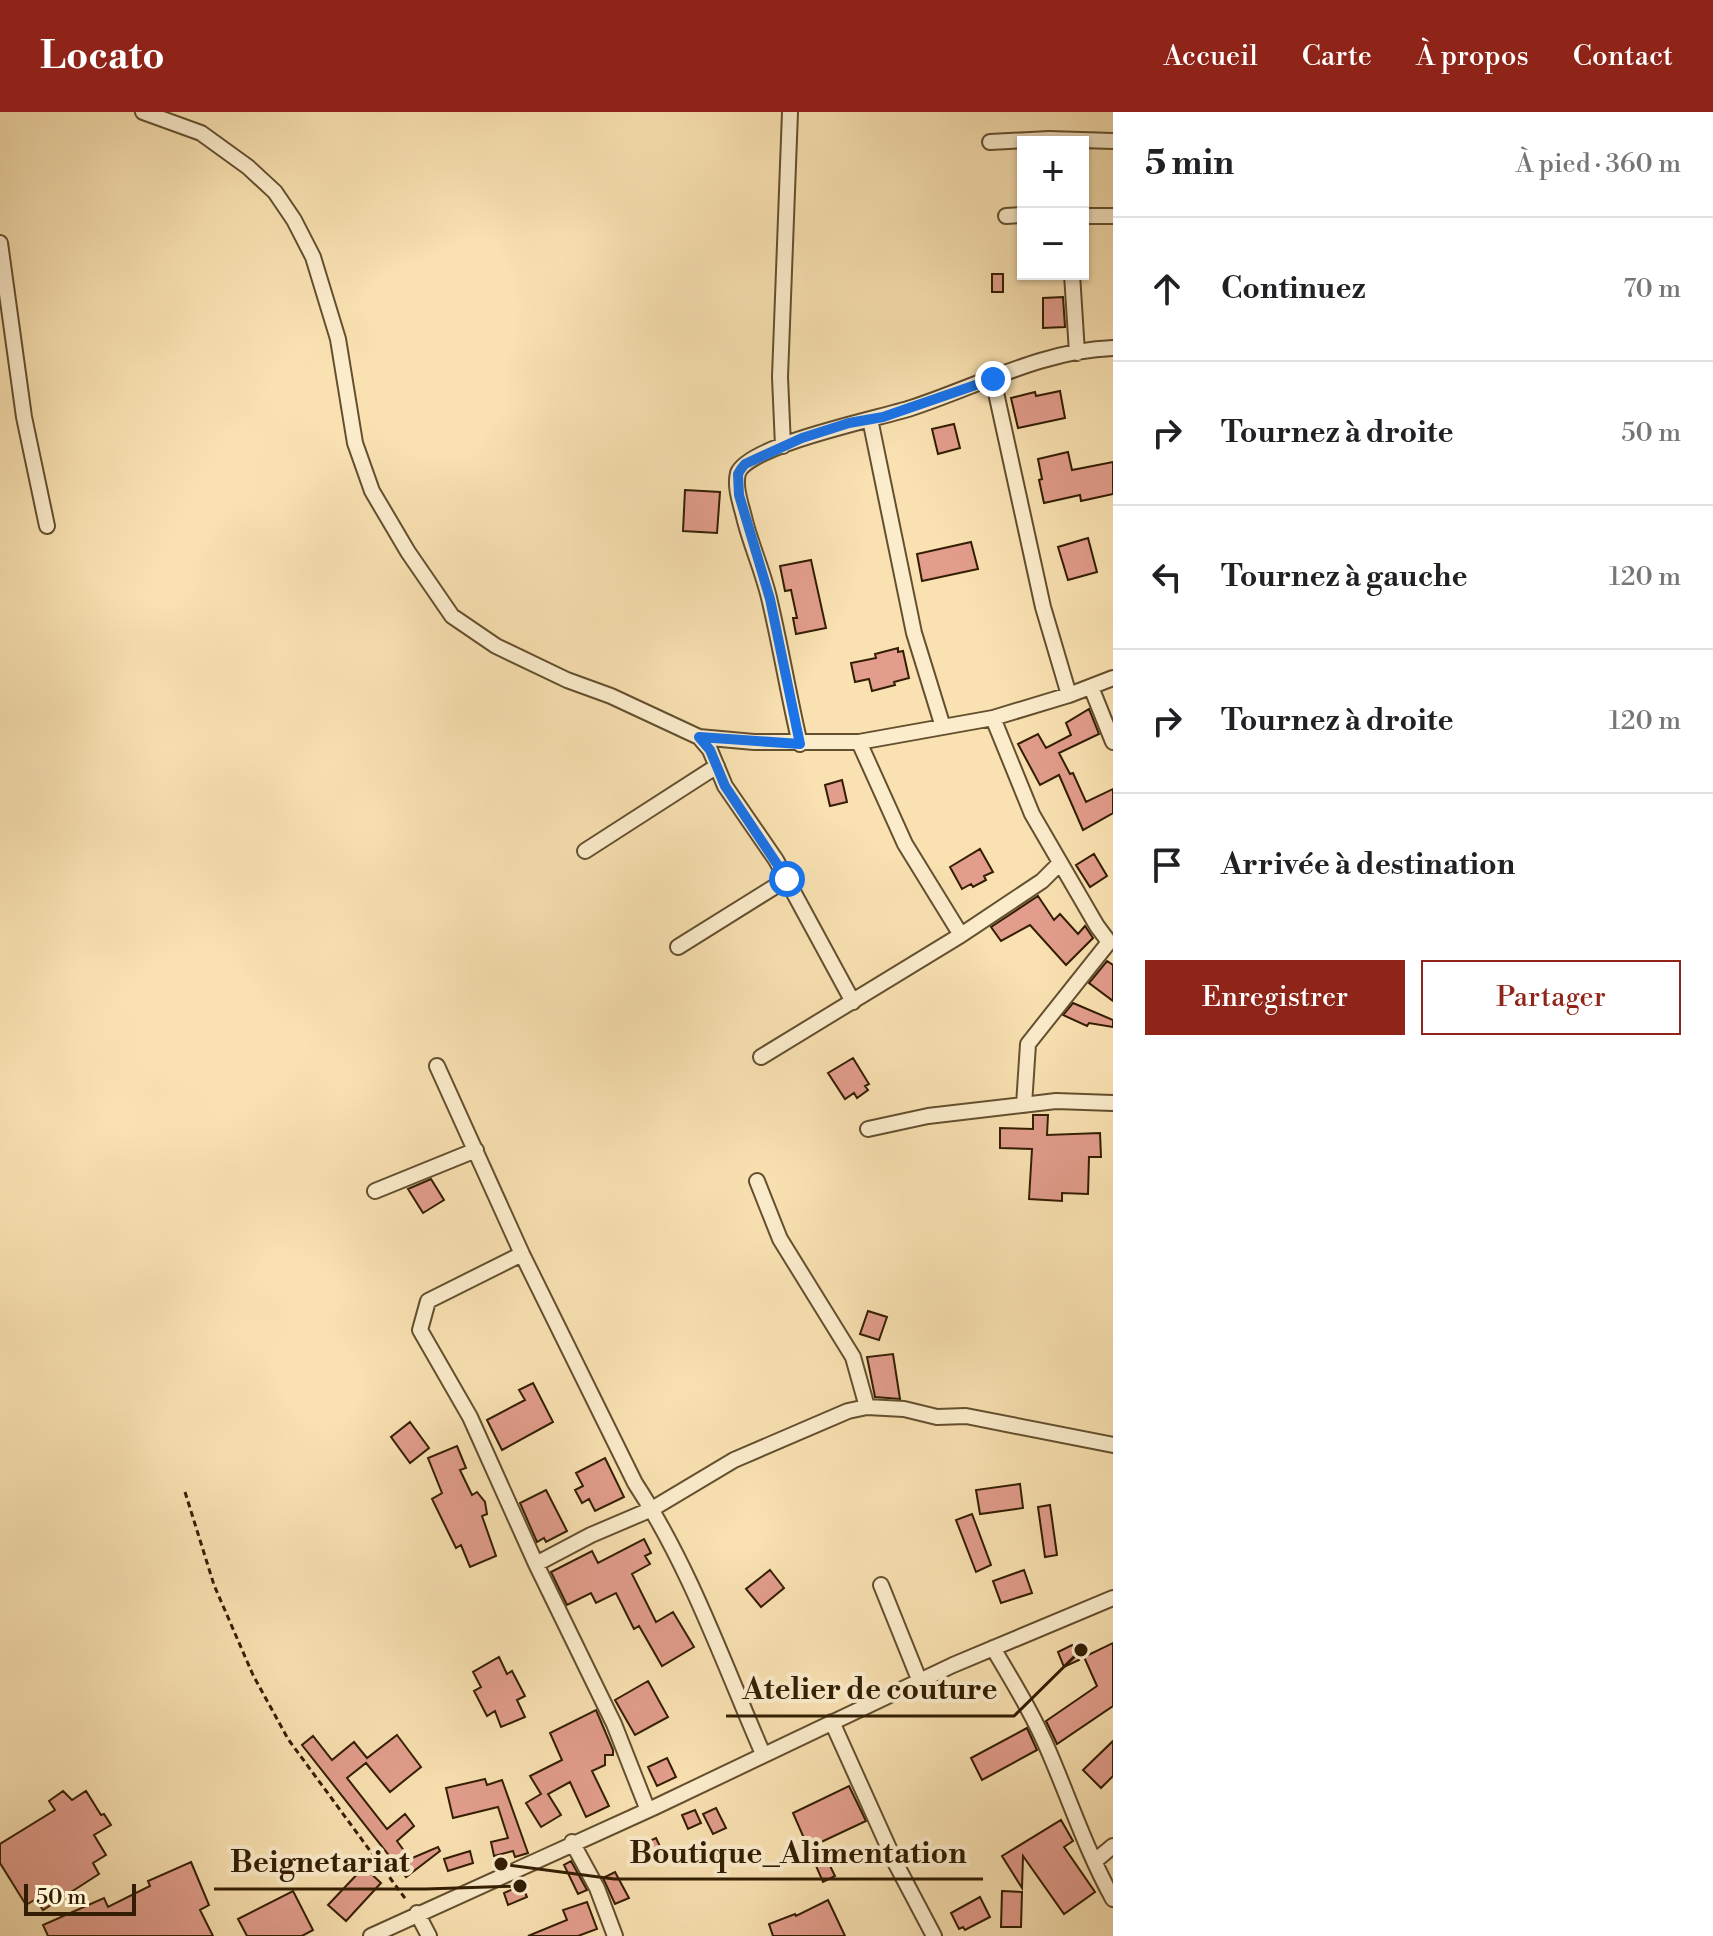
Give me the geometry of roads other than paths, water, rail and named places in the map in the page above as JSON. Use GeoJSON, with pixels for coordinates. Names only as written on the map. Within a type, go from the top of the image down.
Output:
{"type":"FeatureCollection","features":[{"type":"Feature","properties":{"kind":"street"},"geometry":{"type":"LineString","coordinates":[[143,112],[201,133],[225,150],[275,192],[294,220],[313,257],[338,339],[355,443],[372,491],[416,565],[452,616],[496,646],[699,737],[800,744],[859,742],[993,718],[1113,678]]}},
{"type":"Feature","properties":{"kind":"street"},"geometry":{"type":"LineString","coordinates":[[783,446],[780,377],[790,112]]}},
{"type":"Feature","properties":{"kind":"street"},"geometry":{"type":"LineString","coordinates":[[990,142],[1049,139],[1113,141]]}},
{"type":"Feature","properties":{"kind":"street"},"geometry":{"type":"LineString","coordinates":[[1006,216],[1017,215]]}},
{"type":"Feature","properties":{"kind":"street"},"geometry":{"type":"LineString","coordinates":[[1089,216],[1113,216]]}},
{"type":"Feature","properties":{"kind":"street"},"geometry":{"type":"LineString","coordinates":[[0,243],[24,417],[47,526]]}},
{"type":"Feature","properties":{"kind":"street"},"geometry":{"type":"LineString","coordinates":[[1072,280],[1077,353]]}},
{"type":"Feature","properties":{"kind":"street"},"geometry":{"type":"LineString","coordinates":[[800,744],[770,599],[749,536],[737,481],[745,464],[783,446],[849,423],[914,407],[1027,365],[1095,348],[1113,348]]}},
{"type":"Feature","properties":{"kind":"street"},"geometry":{"type":"LineString","coordinates":[[993,379],[1043,607],[1069,695]]}},
{"type":"Feature","properties":{"kind":"street"},"geometry":{"type":"LineString","coordinates":[[870,419],[914,633],[943,727]]}},
{"type":"Feature","properties":{"kind":"street"},"geometry":{"type":"LineString","coordinates":[[1091,687],[1113,742]]}},
{"type":"Feature","properties":{"kind":"street"},"geometry":{"type":"LineString","coordinates":[[993,718],[1018,783],[1060,863],[1111,944],[1028,1044],[1024,1105]]}},
{"type":"Feature","properties":{"kind":"street"},"geometry":{"type":"LineString","coordinates":[[699,737],[710,750],[725,786],[787,879],[853,1002]]}},
{"type":"Feature","properties":{"kind":"street"},"geometry":{"type":"LineString","coordinates":[[859,742],[905,844],[961,935]]}},
{"type":"Feature","properties":{"kind":"street"},"geometry":{"type":"LineString","coordinates":[[585,851],[717,766]]}},
{"type":"Feature","properties":{"kind":"street"},"geometry":{"type":"LineString","coordinates":[[761,1057],[961,935],[1042,881],[1060,863]]}},
{"type":"Feature","properties":{"kind":"street"},"geometry":{"type":"LineString","coordinates":[[678,947],[787,879]]}},
{"type":"Feature","properties":{"kind":"street"},"geometry":{"type":"LineString","coordinates":[[437,1066],[522,1254],[635,1483],[652,1509],[709,1622],[763,1754]]}},
{"type":"Feature","properties":{"kind":"street"},"geometry":{"type":"LineString","coordinates":[[868,1129],[928,1116],[1056,1101],[1113,1103]]}},
{"type":"Feature","properties":{"kind":"street"},"geometry":{"type":"LineString","coordinates":[[375,1191],[476,1150]]}},
{"type":"Feature","properties":{"kind":"street"},"geometry":{"type":"LineString","coordinates":[[757,1181],[780,1239],[853,1357],[867,1407]]}},
{"type":"Feature","properties":{"kind":"street"},"geometry":{"type":"LineString","coordinates":[[522,1254],[428,1301],[420,1330],[470,1417],[536,1564],[614,1724],[647,1808]]}},
{"type":"Feature","properties":{"kind":"street"},"geometry":{"type":"LineString","coordinates":[[536,1564],[591,1535],[652,1509],[734,1460],[848,1411],[867,1407],[904,1409],[937,1417],[966,1416],[1113,1445]]}},
{"type":"Feature","properties":{"kind":"street"},"geometry":{"type":"LineString","coordinates":[[881,1585],[920,1682]]}},
{"type":"Feature","properties":{"kind":"street"},"geometry":{"type":"LineString","coordinates":[[371,1936],[993,1648],[1113,1598]]}},
{"type":"Feature","properties":{"kind":"street"},"geometry":{"type":"LineString","coordinates":[[993,1648],[1027,1706],[1049,1752],[1078,1826],[1113,1899]]}},
{"type":"Feature","properties":{"kind":"street"},"geometry":{"type":"LineString","coordinates":[[832,1722],[896,1864],[934,1936]]}},
{"type":"Feature","properties":{"kind":"street"},"geometry":{"type":"LineString","coordinates":[[572,1842],[597,1888],[615,1936]]}},
{"type":"Feature","properties":{"kind":"street"},"geometry":{"type":"LineString","coordinates":[[1095,1861],[1113,1846]]}},
{"type":"Feature","properties":{"kind":"street"},"geometry":{"type":"LineString","coordinates":[[417,1913],[429,1936]]}},
{"type":"Feature","properties":{"kind":"place","name":"Atelier de couture"},"geometry":{"type":"Point","coordinates":[1081,1650]}},
{"type":"Feature","properties":{"kind":"place","name":"Boutique_Alimentation"},"geometry":{"type":"Point","coordinates":[501,1864]}},
{"type":"Feature","properties":{"kind":"place","name":"Beignetariat"},"geometry":{"type":"Point","coordinates":[520,1886]}}]}
